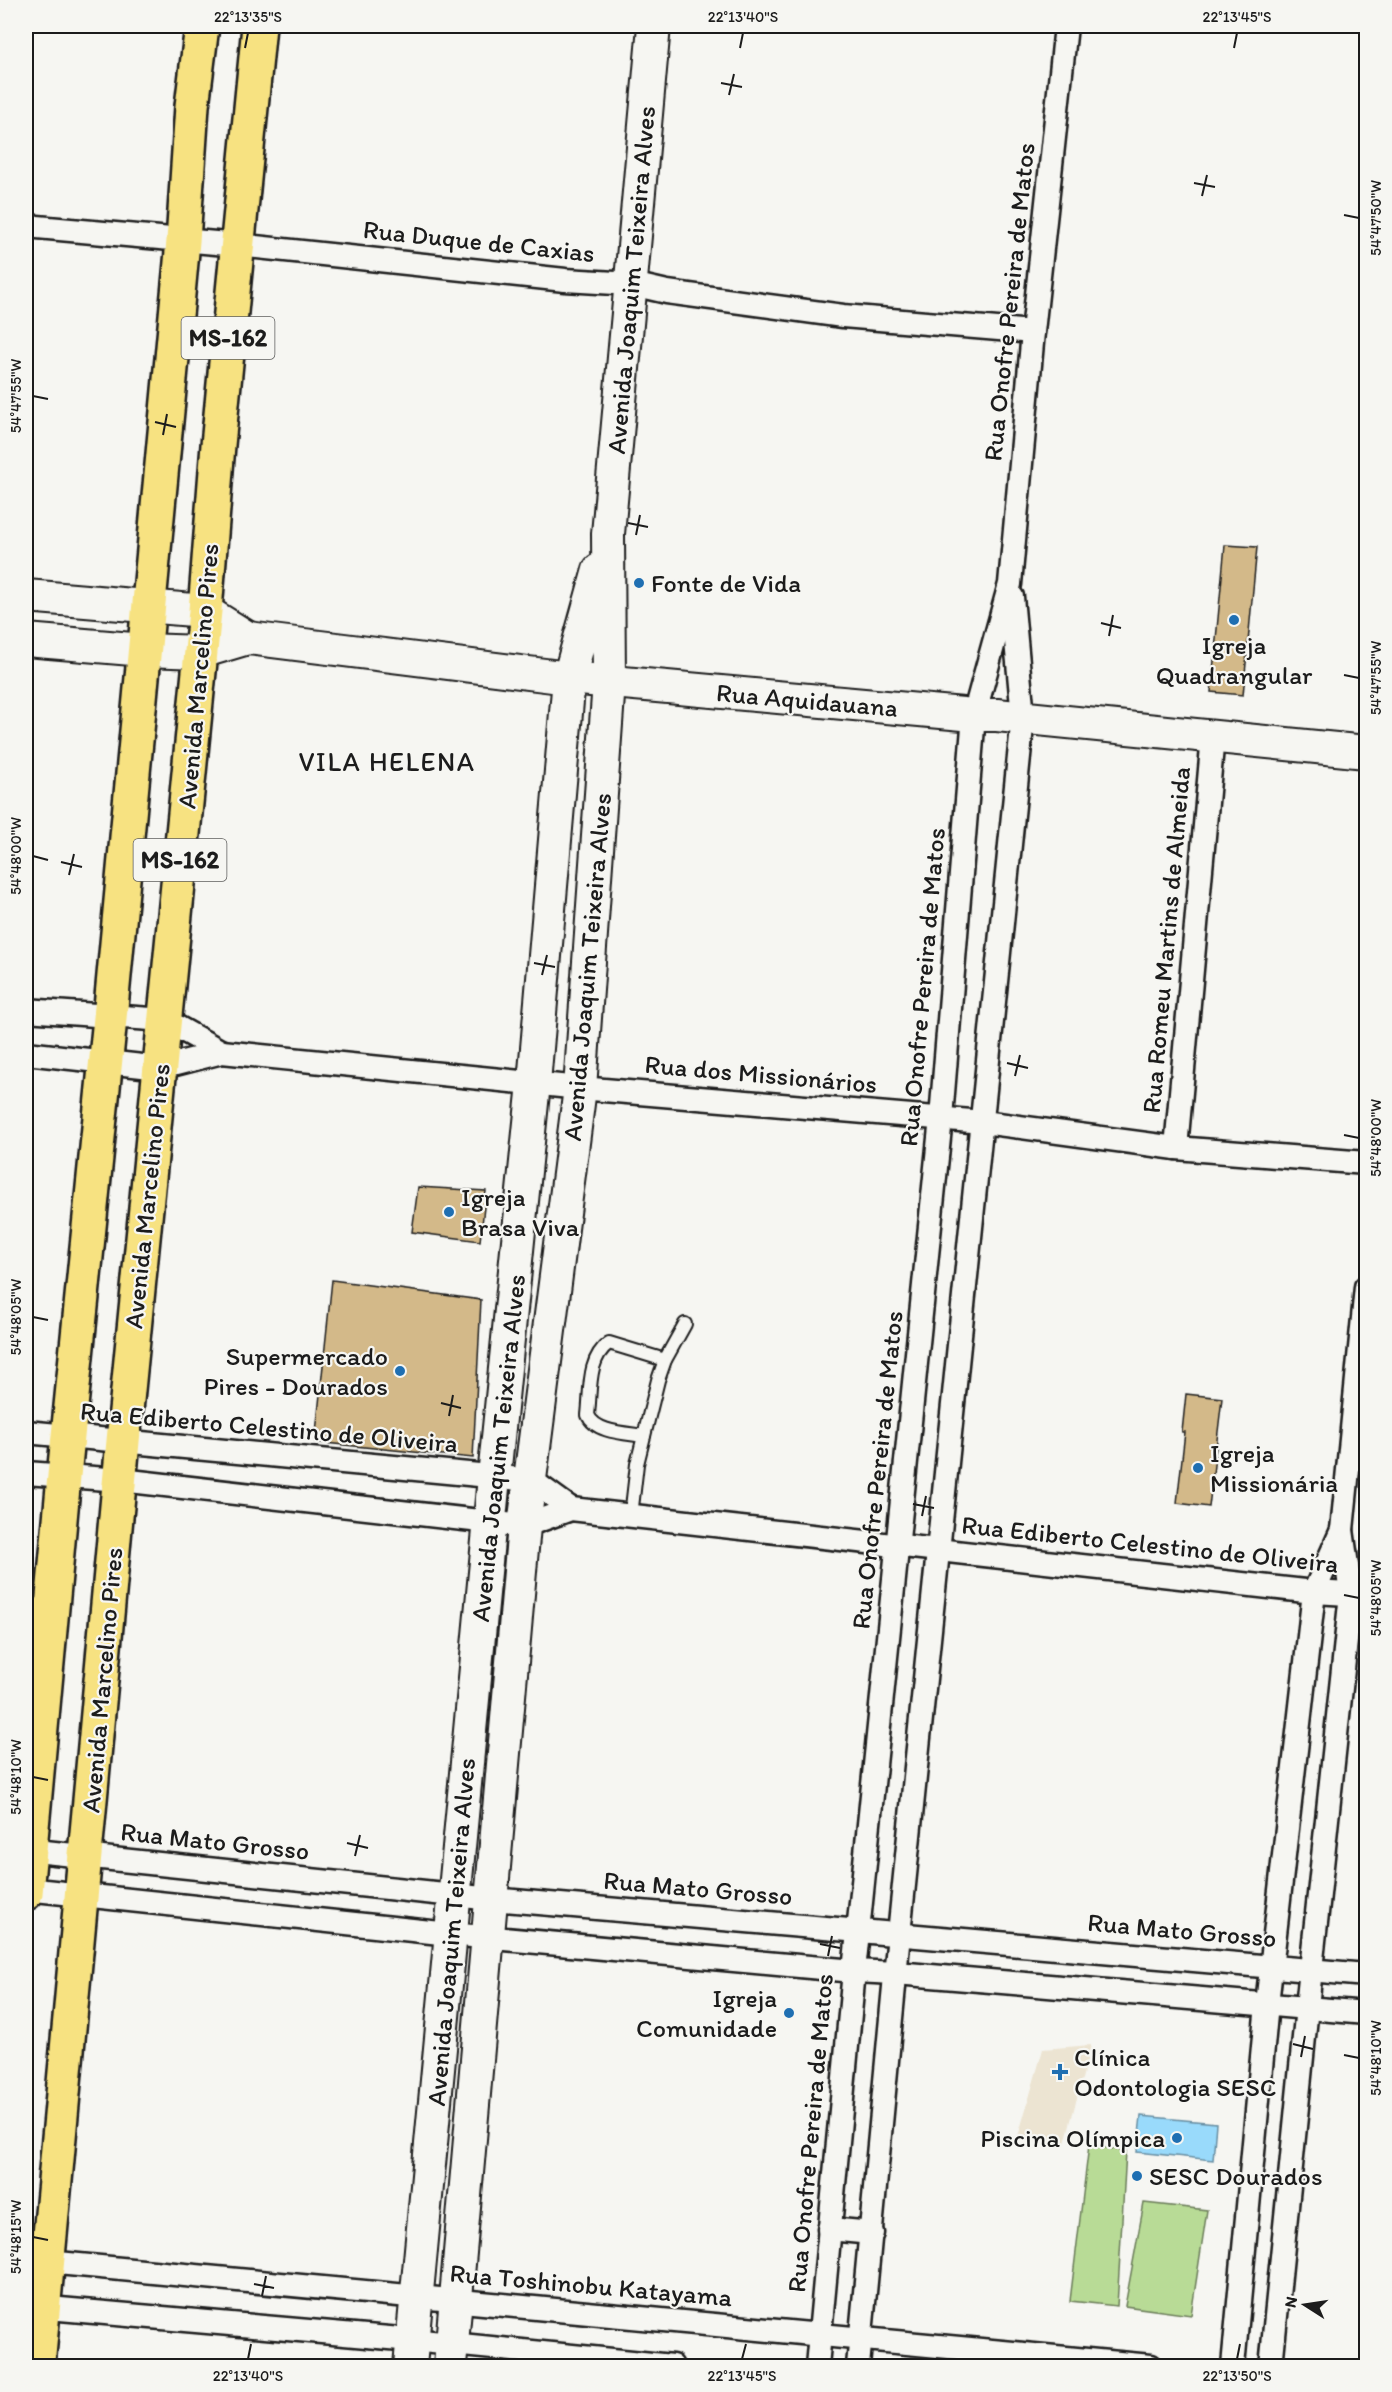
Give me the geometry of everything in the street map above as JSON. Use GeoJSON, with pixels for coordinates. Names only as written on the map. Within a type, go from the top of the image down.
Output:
{"type":"FeatureCollection","features":[{"type":"Feature","properties":{"kind":"main road","name":"Avenida Marcelino Pires"},"geometry":{"type":"LineString","coordinates":[[26,1890],[63,1476],[106,1060],[183,241],[192,106],[202,26]]}},
{"type":"Feature","properties":{"kind":"main road","name":"Avenida Marcelino Pires"},"geometry":{"type":"LineString","coordinates":[[38,2367],[34,2307],[36,2261],[85,1857],[259,26]]}},
{"type":"Feature","properties":{"kind":"main road","name":"Avenida Joaquim Teixeira Alves"},"geometry":{"type":"LineString","coordinates":[[450,2355],[524,1526],[580,1088],[609,682],[608,534],[654,26]]}},
{"type":"Feature","properties":{"kind":"main road","name":"Avenida Joaquim Teixeira Alves"},"geometry":{"type":"LineString","coordinates":[[411,2353],[494,1477],[534,1083],[568,678],[608,534]]}},
{"type":"Feature","properties":{"kind":"main road","name":"Rua Aquidauana"},"geometry":{"type":"LineString","coordinates":[[26,596],[205,611],[248,638]]}},
{"type":"Feature","properties":{"kind":"main road","name":"Rua Aquidauana"},"geometry":{"type":"LineString","coordinates":[[26,640],[144,650],[201,652],[248,638],[568,678],[974,715],[1023,717],[1366,752]]}},
{"type":"Feature","properties":{"kind":"street","name":"Rua Onofre Pereira de Matos"},"geometry":{"type":"LineString","coordinates":[[817,2367],[854,1971],[941,1118],[974,715],[1010,584],[1033,332],[1066,26]]}},
{"type":"Feature","properties":{"kind":"street","name":"Rua Duque de Caxias"},"geometry":{"type":"LineString","coordinates":[[26,226],[238,245],[565,280],[632,284],[667,292],[843,316],[1033,332]]}},
{"type":"Feature","properties":{"kind":"street","name":"Rua Onofre Pereira de Matos"},"geometry":{"type":"LineString","coordinates":[[858,2367],[899,1934],[1023,717],[1010,584]]}},
{"type":"Feature","properties":{"kind":"street","name":"Rua Romeu Martins de Almeida"},"geometry":{"type":"LineString","coordinates":[[1176,1148],[1213,736]]}},
{"type":"Feature","properties":{"kind":"street","name":"Rua dos Missionários"},"geometry":{"type":"LineString","coordinates":[[26,1010],[110,1018],[165,1020],[222,1052]]}},
{"type":"Feature","properties":{"kind":"street","name":"Rua dos Missionários"},"geometry":{"type":"LineString","coordinates":[[26,1053],[106,1060],[160,1068],[222,1052],[580,1088],[983,1122],[1176,1148],[1366,1163]]}},
{"type":"Feature","properties":{"kind":"street"},"geometry":{"type":"LineString","coordinates":[[1233,2367],[1268,2004],[1314,1592],[1342,1530],[1366,1287]]}},
{"type":"Feature","properties":{"kind":"street","name":"Rua Ediberto Celestino de Oliveira"},"geometry":{"type":"LineString","coordinates":[[26,1432],[531,1480],[571,1509]]}},
{"type":"Feature","properties":{"kind":"street","name":"Rua Ediberto Celestino de Oliveira"},"geometry":{"type":"LineString","coordinates":[[26,1473],[121,1480],[524,1526],[571,1509],[1314,1592],[1359,1594]]}},
{"type":"Feature","properties":{"kind":"street"},"geometry":{"type":"LineString","coordinates":[[1271,2367],[1306,2007],[1359,1594],[1342,1530]]}},
{"type":"Feature","properties":{"kind":"street","name":"Rua Mato Grosso"},"geometry":{"type":"LineString","coordinates":[[28,1850],[492,1899],[1366,1975]]}},
{"type":"Feature","properties":{"kind":"street"},"geometry":{"type":"LineString","coordinates":[[26,1890],[489,1938],[1366,2013]]}},
{"type":"Feature","properties":{"kind":"street"},"geometry":{"type":"LineString","coordinates":[[829,2229],[872,2233]]}},
{"type":"Feature","properties":{"kind":"street","name":"Rua Toshinobu Katayama"},"geometry":{"type":"LineString","coordinates":[[36,2261],[1151,2367]]}},
{"type":"Feature","properties":{"kind":"street"},"geometry":{"type":"LineString","coordinates":[[34,2307],[411,2353],[672,2367]]}},
{"type":"Feature","properties":{"kind":"lane"},"geometry":{"type":"LineString","coordinates":[[631,1516],[637,1464],[665,1360],[685,1324]]}},
{"type":"Feature","properties":{"kind":"lane"},"geometry":{"type":"LineString","coordinates":[[644,1436],[599,1427],[591,1422],[588,1415],[593,1362],[599,1350],[609,1343],[665,1360]]}},
{"type":"Feature","properties":{"kind":"shaded area","name":"Clínica Odontologia SESC"},"geometry":{"type":"Polygon","coordinates":[[[1091,2045],[1065,2143],[1017,2140],[1043,2049],[1091,2045]]]}},
{"type":"Feature","properties":{"kind":"green space"},"geometry":{"type":"Polygon","coordinates":[[[1089,2145],[1126,2151],[1117,2306],[1070,2301],[1089,2145]]]}},
{"type":"Feature","properties":{"kind":"green space"},"geometry":{"type":"Polygon","coordinates":[[[1144,2203],[1207,2210],[1191,2315],[1125,2306],[1144,2203]]]}},
{"type":"Feature","properties":{"kind":"water","name":"Piscina Olímpica"},"geometry":{"type":"Polygon","coordinates":[[[1141,2116],[1216,2123],[1213,2160],[1137,2152],[1141,2116]]]}},
{"type":"Feature","properties":{"kind":"building","name":"Igreja Quadrangular"},"geometry":{"type":"Polygon","coordinates":[[[1225,545],[1257,547],[1243,695],[1211,692],[1225,545]]]}},
{"type":"Feature","properties":{"kind":"building","name":"Igreja Brasa Viva"},"geometry":{"type":"Polygon","coordinates":[[[418,1187],[486,1191],[480,1241],[412,1232],[418,1187]]]}},
{"type":"Feature","properties":{"kind":"building","name":"Supermercado Pires - Dourados"},"geometry":{"type":"Polygon","coordinates":[[[332,1280],[481,1300],[473,1458],[315,1442],[332,1280]]]}},
{"type":"Feature","properties":{"kind":"building","name":"Igreja Missionária"},"geometry":{"type":"Polygon","coordinates":[[[1186,1394],[1222,1398],[1209,1507],[1177,1503],[1185,1432],[1182,1432],[1186,1394]]]}},
{"type":"Feature","properties":{"kind":"place","name":"Fonte de Vida"},"geometry":{"type":"Point","coordinates":[639,583]}},
{"type":"Feature","properties":{"kind":"place","name":"Igreja Quadrangular"},"geometry":{"type":"Point","coordinates":[1234,620]}},
{"type":"Feature","properties":{"kind":"place","name":"Igreja Brasa Viva"},"geometry":{"type":"Point","coordinates":[449,1212]}},
{"type":"Feature","properties":{"kind":"place","name":"Supermercado Pires - Dourados"},"geometry":{"type":"Point","coordinates":[400,1371]}},
{"type":"Feature","properties":{"kind":"place","name":"Igreja Missionária"},"geometry":{"type":"Point","coordinates":[1198,1468]}},
{"type":"Feature","properties":{"kind":"place","name":"Igreja Comunidade"},"geometry":{"type":"Point","coordinates":[789,2013]}},
{"type":"Feature","properties":{"kind":"place","name":"Clínica Odontologia SESC"},"geometry":{"type":"Point","coordinates":[1060,2072]}},
{"type":"Feature","properties":{"kind":"place","name":"Piscina Olímpica"},"geometry":{"type":"Point","coordinates":[1177,2138]}},
{"type":"Feature","properties":{"kind":"place","name":"SESC Dourados"},"geometry":{"type":"Point","coordinates":[1137,2176]}},
{"type":"Feature","properties":{"kind":"district","name":"VILA HELENA"},"geometry":{"type":"Point","coordinates":[387,762]}}]}
